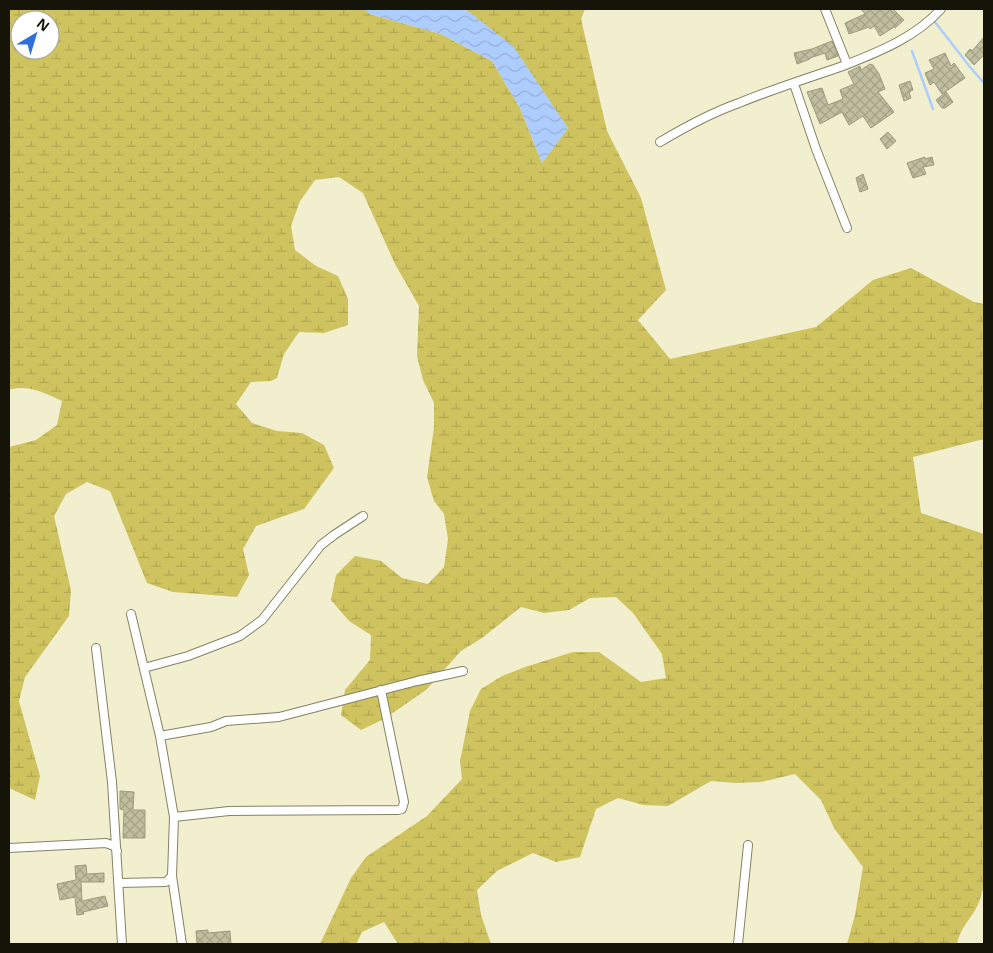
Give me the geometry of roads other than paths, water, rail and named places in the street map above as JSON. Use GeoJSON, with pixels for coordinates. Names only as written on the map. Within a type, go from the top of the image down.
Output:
{"type":"FeatureCollection","features":[{"type":"Feature","properties":{"kind":"street"},"geometry":{"type":"LineString","coordinates":[[825,9],[847,64]]}},
{"type":"Feature","properties":{"kind":"street"},"geometry":{"type":"LineString","coordinates":[[660,142],[684,128],[738,103],[877,53],[916,32],[927,24],[941,9]]}},
{"type":"Feature","properties":{"kind":"street"},"geometry":{"type":"LineString","coordinates":[[794,84],[816,149],[847,228]]}},
{"type":"Feature","properties":{"kind":"street"},"geometry":{"type":"LineString","coordinates":[[144,668],[188,656],[240,636],[262,620],[322,545],[363,516]]}},
{"type":"Feature","properties":{"kind":"street"},"geometry":{"type":"LineString","coordinates":[[131,614],[160,736],[174,817],[172,876],[182,944]]}},
{"type":"Feature","properties":{"kind":"street"},"geometry":{"type":"LineString","coordinates":[[96,648],[112,782],[122,944]]}},
{"type":"Feature","properties":{"kind":"street"},"geometry":{"type":"LineString","coordinates":[[160,736],[211,727],[226,721],[279,717],[463,671]]}},
{"type":"Feature","properties":{"kind":"street"},"geometry":{"type":"LineString","coordinates":[[174,817],[229,811],[398,810],[402,808],[404,802],[381,690]]}},
{"type":"Feature","properties":{"kind":"street"},"geometry":{"type":"LineString","coordinates":[[9,848],[106,843],[114,846],[117,851]]}},
{"type":"Feature","properties":{"kind":"street"},"geometry":{"type":"LineString","coordinates":[[738,944],[748,845]]}},
{"type":"Feature","properties":{"kind":"street"},"geometry":{"type":"LineString","coordinates":[[119,883],[166,882],[172,876]]}},
{"type":"Feature","properties":{"kind":"water"},"geometry":{"type":"Polygon","coordinates":[[[364,9],[460,9],[468,11],[513,46],[568,128],[542,163],[520,108],[492,61],[441,34],[370,14],[364,9]]]}},
{"type":"Feature","properties":{"kind":"waterway"},"geometry":{"type":"LineString","coordinates":[[935,22],[984,83]]}},
{"type":"Feature","properties":{"kind":"waterway"},"geometry":{"type":"LineString","coordinates":[[912,51],[933,109]]}}]}
